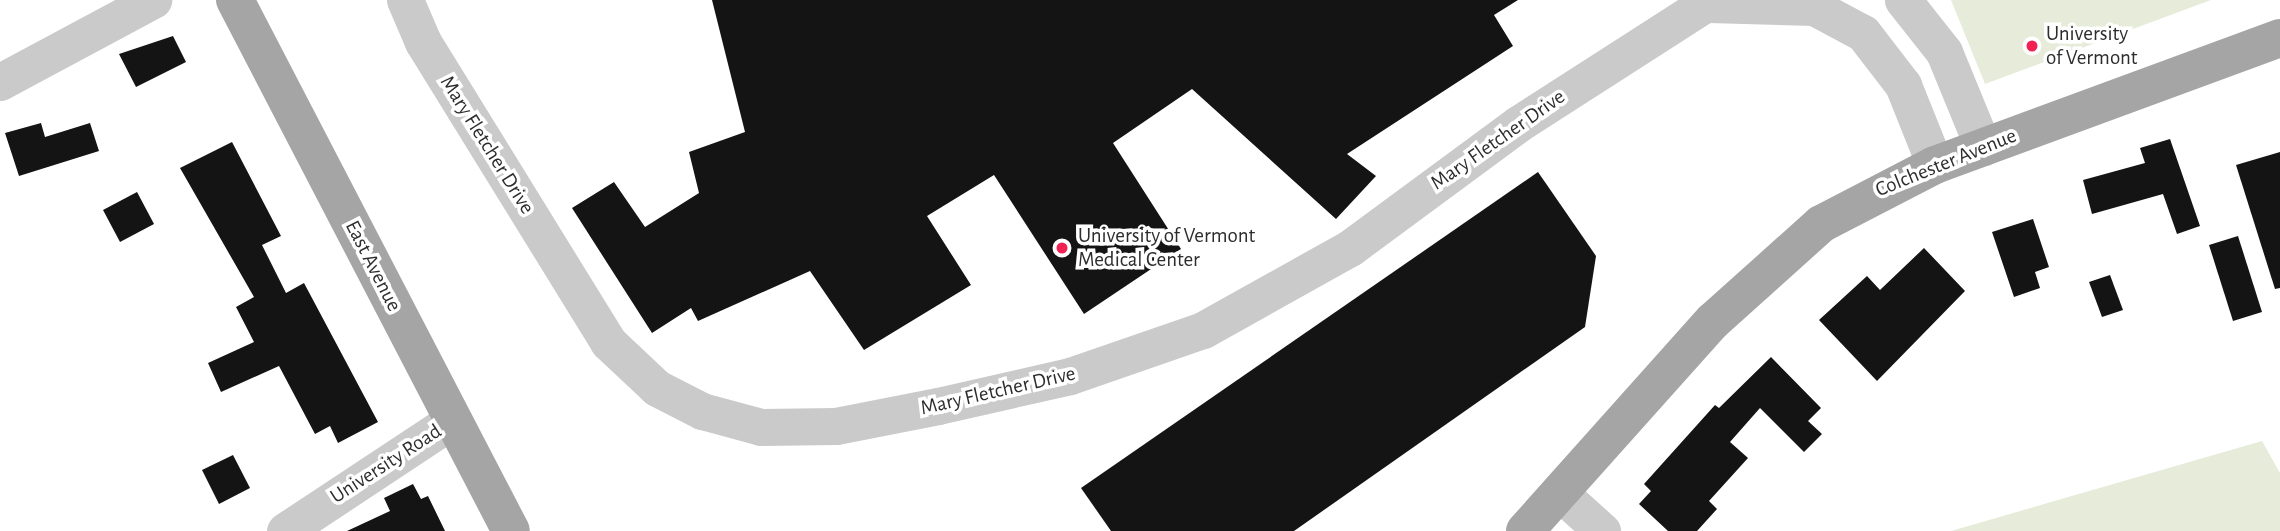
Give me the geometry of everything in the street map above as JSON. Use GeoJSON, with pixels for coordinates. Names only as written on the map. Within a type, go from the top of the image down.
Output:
{"type":"FeatureCollection","features":[{"type":"Feature","properties":{"kind":"main road","name":"East Avenue"},"geometry":{"type":"LineString","coordinates":[[235,0],[511,531]]}},
{"type":"Feature","properties":{"kind":"main road","name":"Colchester Avenue"},"geometry":{"type":"LineString","coordinates":[[1525,531],[1773,260],[1868,194],[1935,165],[2280,38]]}},
{"type":"Feature","properties":{"kind":"street"},"geometry":{"type":"LineString","coordinates":[[0,82],[153,0]]}},
{"type":"Feature","properties":{"kind":"street","name":"Mary Fletcher Drive"},"geometry":{"type":"LineString","coordinates":[[405,0],[423,42],[608,342],[657,388],[702,411],[761,427],[836,426],[938,406],[1070,376],[1203,331],[1350,248],[1518,124],[1710,2]]}},
{"type":"Feature","properties":{"kind":"street"},"geometry":{"type":"LineString","coordinates":[[1903,0],[1944,52],[1983,147]]}},
{"type":"Feature","properties":{"kind":"street"},"geometry":{"type":"LineString","coordinates":[[1710,2],[1814,7],[1863,33],[1903,85],[1935,165]]}},
{"type":"Feature","properties":{"kind":"street","name":"University Road"},"geometry":{"type":"LineString","coordinates":[[285,531],[453,421]]}},
{"type":"Feature","properties":{"kind":"street"},"geometry":{"type":"LineString","coordinates":[[1559,493],[1602,531]]}},
{"type":"Feature","properties":{"kind":"green space","name":"University of Vermont"},"geometry":{"type":"Polygon","coordinates":[[[1951,0],[2211,0],[1985,84],[1951,0]]]}},
{"type":"Feature","properties":{"kind":"green space"},"geometry":{"type":"Polygon","coordinates":[[[2262,441],[2280,473],[2280,531],[1951,531],[2262,441]]]}},
{"type":"Feature","properties":{"kind":"building","name":"University of Vermont Medical Center"},"geometry":{"type":"Polygon","coordinates":[[[712,0],[1518,0],[1494,15],[1513,46],[1347,154],[1376,176],[1336,219],[1192,89],[1113,143],[1181,249],[1084,314],[994,175],[927,216],[971,285],[864,350],[810,271],[698,321],[691,308],[652,333],[572,208],[614,182],[645,227],[699,193],[689,152],[745,132],[712,0]]]}},
{"type":"Feature","properties":{"kind":"building"},"geometry":{"type":"Polygon","coordinates":[[[173,36],[186,62],[136,87],[119,54],[173,36]]]}},
{"type":"Feature","properties":{"kind":"building"},"geometry":{"type":"Polygon","coordinates":[[[41,123],[45,137],[90,123],[99,151],[19,176],[5,133],[41,123]]]}},
{"type":"Feature","properties":{"kind":"building"},"geometry":{"type":"Polygon","coordinates":[[[2170,139],[2200,226],[2177,234],[2163,194],[2092,214],[2083,180],[2145,163],[2140,148],[2170,139]]]}},
{"type":"Feature","properties":{"kind":"building"},"geometry":{"type":"Polygon","coordinates":[[[232,142],[281,236],[262,245],[286,293],[304,283],[378,422],[338,443],[330,426],[315,434],[279,366],[221,392],[208,363],[254,342],[236,307],[254,297],[180,168],[232,142]]]}},
{"type":"Feature","properties":{"kind":"building"},"geometry":{"type":"Polygon","coordinates":[[[2280,152],[2280,288],[2275,289],[2236,165],[2280,152]]]}},
{"type":"Feature","properties":{"kind":"building"},"geometry":{"type":"Polygon","coordinates":[[[1538,172],[1596,256],[1585,327],[1294,531],[1111,531],[1081,488],[1538,172]]]}},
{"type":"Feature","properties":{"kind":"building"},"geometry":{"type":"Polygon","coordinates":[[[137,192],[154,224],[120,242],[103,210],[137,192]]]}},
{"type":"Feature","properties":{"kind":"building"},"geometry":{"type":"Polygon","coordinates":[[[2033,219],[2049,267],[2035,272],[2040,288],[2014,297],[1992,232],[2033,219]]]}},
{"type":"Feature","properties":{"kind":"building"},"geometry":{"type":"Polygon","coordinates":[[[2238,236],[2262,312],[2233,321],[2209,245],[2238,236]]]}},
{"type":"Feature","properties":{"kind":"building"},"geometry":{"type":"Polygon","coordinates":[[[1924,248],[1965,291],[1877,381],[1819,320],[1867,276],[1880,290],[1924,248]]]}},
{"type":"Feature","properties":{"kind":"building"},"geometry":{"type":"Polygon","coordinates":[[[2110,275],[2123,310],[2102,317],[2089,282],[2110,275]]]}},
{"type":"Feature","properties":{"kind":"building"},"geometry":{"type":"Polygon","coordinates":[[[1771,357],[1821,408],[1808,421],[1822,434],[1804,452],[1760,408],[1730,442],[1748,458],[1709,501],[1717,509],[1697,531],[1668,531],[1639,504],[1651,491],[1644,484],[1715,405],[1719,408],[1771,357]]]}},
{"type":"Feature","properties":{"kind":"building"},"geometry":{"type":"Polygon","coordinates":[[[233,455],[250,488],[219,504],[202,470],[233,455]]]}},
{"type":"Feature","properties":{"kind":"building"},"geometry":{"type":"Polygon","coordinates":[[[413,484],[421,499],[428,496],[445,531],[347,531],[390,511],[384,498],[413,484]]]}},
{"type":"Feature","properties":{"kind":"place","name":"University of Vermont"},"geometry":{"type":"Point","coordinates":[2032,46]}},
{"type":"Feature","properties":{"kind":"place","name":"University of Vermont Medical Center"},"geometry":{"type":"Point","coordinates":[1062,248]}}]}
